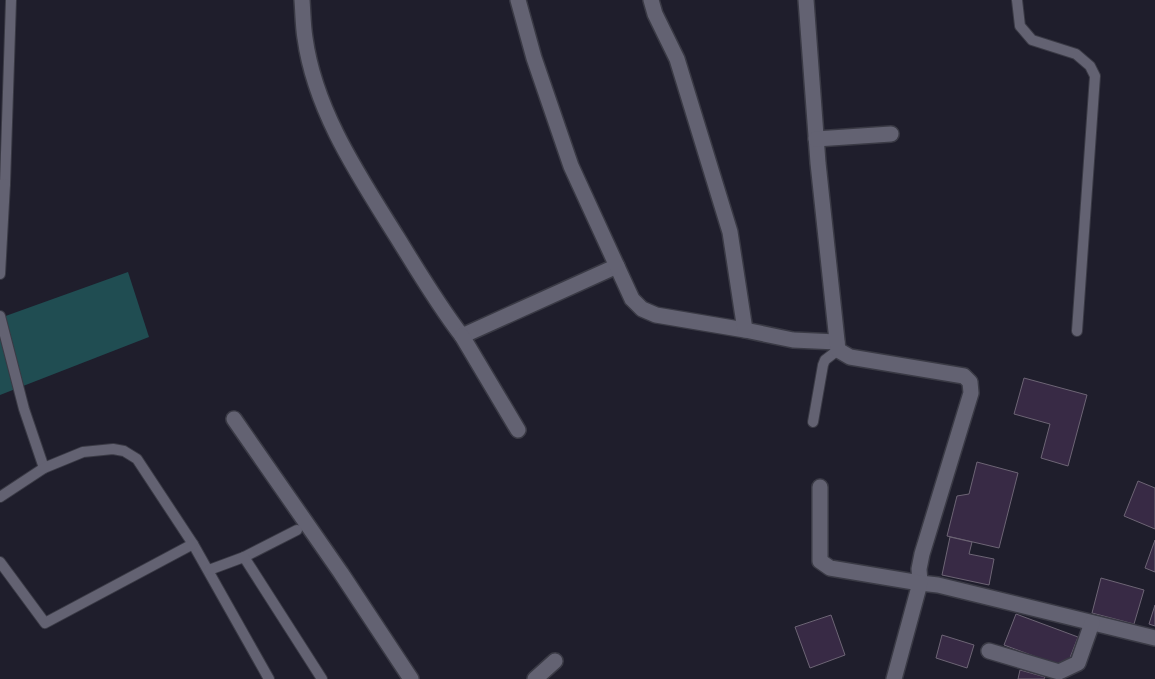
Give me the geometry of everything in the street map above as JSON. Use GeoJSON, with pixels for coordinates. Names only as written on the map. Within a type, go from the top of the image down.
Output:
{"type":"FeatureCollection","features":[{"type":"Feature","properties":{"kind":"street"},"geometry":{"type":"LineString","coordinates":[[302,0],[304,38],[312,73],[328,116],[369,191],[446,314],[462,336],[518,430]]}},
{"type":"Feature","properties":{"kind":"street"},"geometry":{"type":"LineString","coordinates":[[518,0],[534,58],[571,166],[632,299],[642,309],[656,315],[793,340],[837,346],[850,357],[964,376],[970,382],[971,393],[922,554],[919,569],[920,583],[894,679]]}},
{"type":"Feature","properties":{"kind":"street"},"geometry":{"type":"LineString","coordinates":[[651,0],[655,14],[677,59],[730,232],[745,330]]}},
{"type":"Feature","properties":{"kind":"street"},"geometry":{"type":"LineString","coordinates":[[806,0],[816,139],[837,346]]}},
{"type":"Feature","properties":{"kind":"street"},"geometry":{"type":"LineString","coordinates":[[816,139],[891,134]]}},
{"type":"Feature","properties":{"kind":"street"},"geometry":{"type":"LineString","coordinates":[[462,336],[617,266]]}},
{"type":"Feature","properties":{"kind":"street"},"geometry":{"type":"LineString","coordinates":[[234,419],[341,573],[411,679]]}},
{"type":"Feature","properties":{"kind":"street"},"geometry":{"type":"LineString","coordinates":[[820,487],[820,561],[830,568],[938,586],[1155,638]]}},
{"type":"Feature","properties":{"kind":"street"},"geometry":{"type":"LineString","coordinates":[[989,651],[1059,672],[1078,663],[1092,623]]}},
{"type":"Feature","properties":{"kind":"street"},"geometry":{"type":"LineString","coordinates":[[535,679],[555,661]]}},
{"type":"Feature","properties":{"kind":"lane"},"geometry":{"type":"LineString","coordinates":[[0,274],[11,0]]}},
{"type":"Feature","properties":{"kind":"lane"},"geometry":{"type":"LineString","coordinates":[[1017,0],[1020,26],[1032,40],[1076,54],[1090,66],[1095,76],[1076,331]]}},
{"type":"Feature","properties":{"kind":"lane"},"geometry":{"type":"LineString","coordinates":[[0,316],[24,409],[44,468]]}},
{"type":"Feature","properties":{"kind":"lane"},"geometry":{"type":"LineString","coordinates":[[813,422],[823,365],[837,346]]}},
{"type":"Feature","properties":{"kind":"lane"},"geometry":{"type":"LineString","coordinates":[[0,497],[44,468],[83,452],[113,449],[124,451],[137,459],[209,570],[269,679]]}},
{"type":"Feature","properties":{"kind":"lane"},"geometry":{"type":"LineString","coordinates":[[209,570],[244,557],[298,530]]}},
{"type":"Feature","properties":{"kind":"lane"},"geometry":{"type":"LineString","coordinates":[[0,562],[45,623],[193,544]]}},
{"type":"Feature","properties":{"kind":"lane"},"geometry":{"type":"LineString","coordinates":[[244,557],[322,679]]}},
{"type":"Feature","properties":{"kind":"shaded area"},"geometry":{"type":"Polygon","coordinates":[[[128,272],[149,337],[0,395],[0,318],[128,272]]]}},
{"type":"Feature","properties":{"kind":"building"},"geometry":{"type":"Polygon","coordinates":[[[1024,378],[1087,395],[1068,466],[1041,458],[1050,424],[1014,414],[1024,378]]]}},
{"type":"Feature","properties":{"kind":"building"},"geometry":{"type":"Polygon","coordinates":[[[977,462],[1018,473],[999,548],[947,536],[957,496],[969,494],[977,462]]]}},
{"type":"Feature","properties":{"kind":"building"},"geometry":{"type":"Polygon","coordinates":[[[1138,481],[1155,488],[1155,529],[1124,516],[1138,481]]]}},
{"type":"Feature","properties":{"kind":"building"},"geometry":{"type":"Polygon","coordinates":[[[950,537],[972,542],[969,554],[994,559],[989,585],[942,575],[950,537]]]}},
{"type":"Feature","properties":{"kind":"building"},"geometry":{"type":"Polygon","coordinates":[[[1155,540],[1155,572],[1145,568],[1155,540]]]}},
{"type":"Feature","properties":{"kind":"building"},"geometry":{"type":"Polygon","coordinates":[[[1101,578],[1144,590],[1134,624],[1092,613],[1101,578]]]}},
{"type":"Feature","properties":{"kind":"building"},"geometry":{"type":"Polygon","coordinates":[[[1155,605],[1155,626],[1149,624],[1155,605]]]}},
{"type":"Feature","properties":{"kind":"building"},"geometry":{"type":"Polygon","coordinates":[[[1016,614],[1078,637],[1066,668],[1004,645],[1016,614]]]}},
{"type":"Feature","properties":{"kind":"building"},"geometry":{"type":"Polygon","coordinates":[[[831,615],[845,655],[810,668],[795,627],[831,615]]]}},
{"type":"Feature","properties":{"kind":"building"},"geometry":{"type":"Polygon","coordinates":[[[942,635],[974,645],[967,668],[936,658],[942,635]]]}},
{"type":"Feature","properties":{"kind":"building"},"geometry":{"type":"Polygon","coordinates":[[[1020,670],[1045,677],[1044,679],[1018,679],[1020,670]]]}}]}
